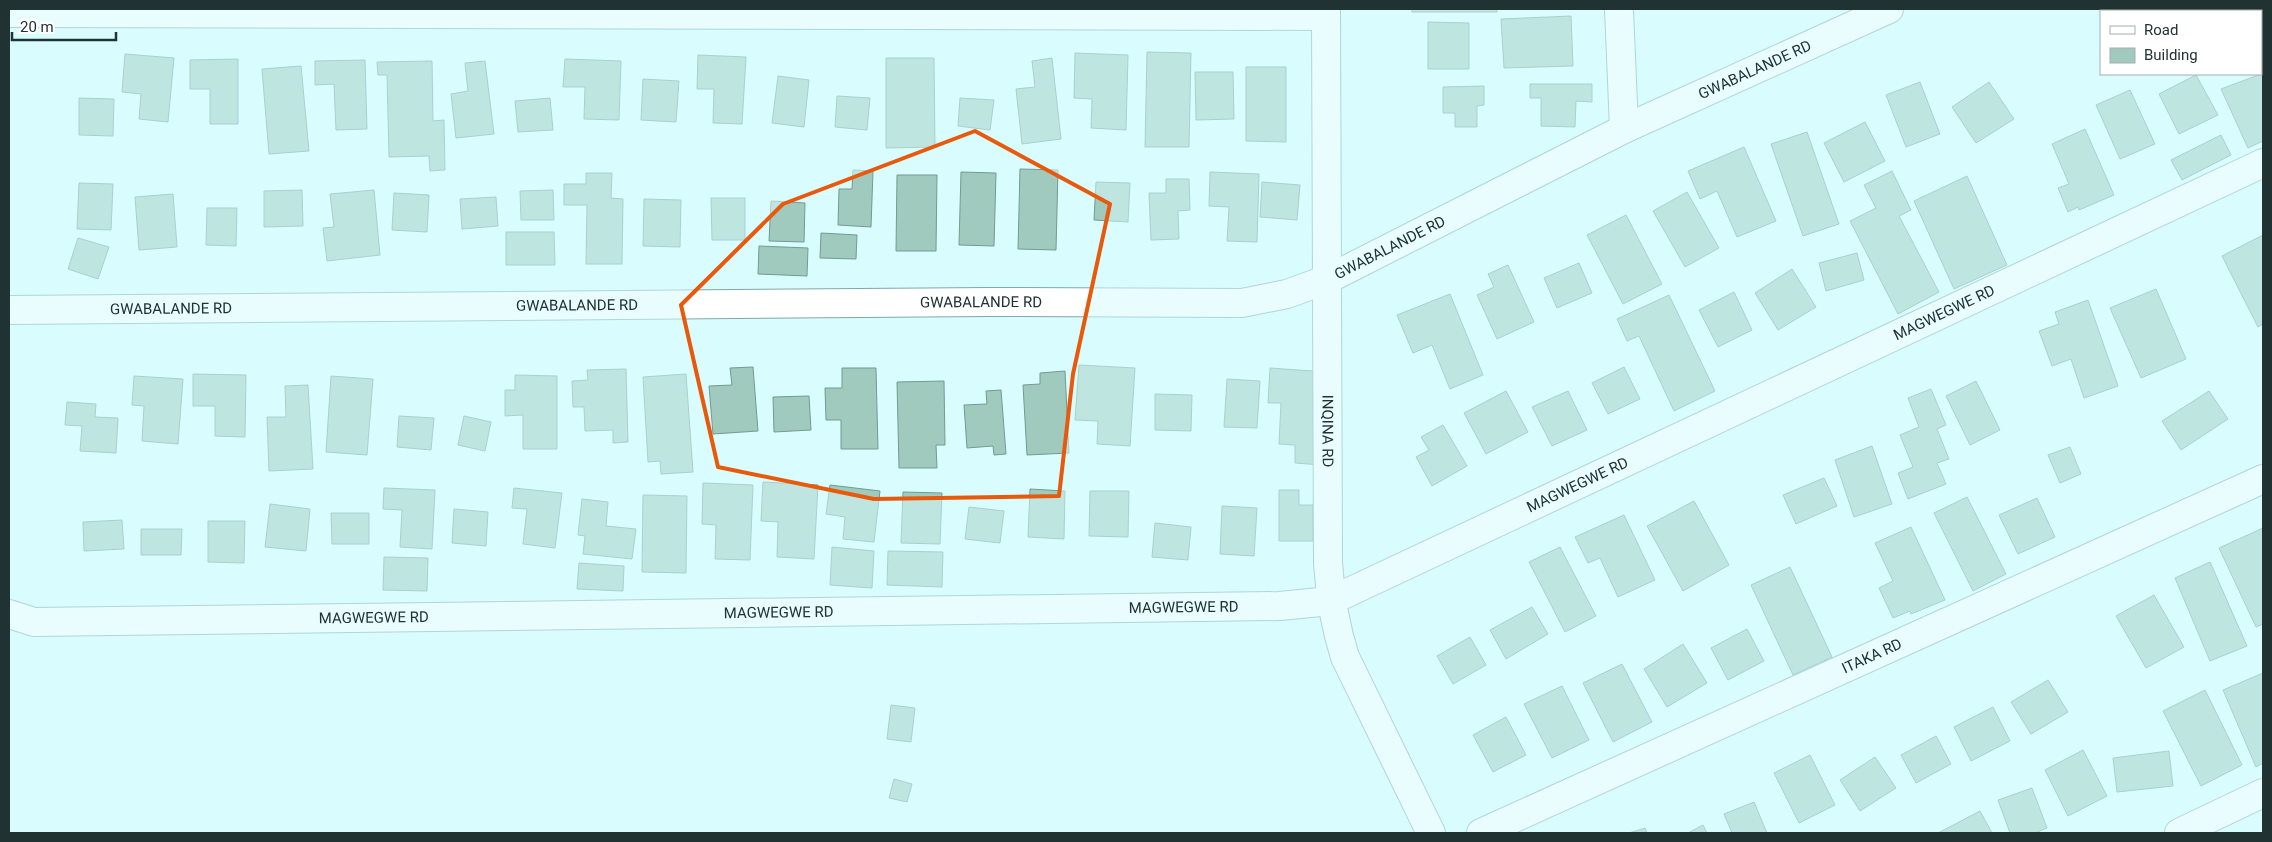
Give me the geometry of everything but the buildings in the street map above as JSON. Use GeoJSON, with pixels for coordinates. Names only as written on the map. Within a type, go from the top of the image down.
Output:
{"type":"FeatureCollection","features":[{"type":"Feature","properties":{"kind":"street"},"geometry":{"type":"LineString","coordinates":[[1619,9],[1624,128]]}},
{"type":"Feature","properties":{"kind":"street","name":"GWABALANDE RD"},"geometry":{"type":"LineString","coordinates":[[9,310],[989,302],[1242,303],[1287,294],[1328,279],[1624,128],[1889,9]]}},
{"type":"Feature","properties":{"kind":"street"},"geometry":{"type":"LineString","coordinates":[[9,13],[1326,12]]}},
{"type":"Feature","properties":{"kind":"street","name":"INQINA RD"},"geometry":{"type":"LineString","coordinates":[[1326,12],[1328,563],[1330,601],[1335,628],[1345,657],[1431,833]]}},
{"type":"Feature","properties":{"kind":"street","name":"MAGWEGWE RD"},"geometry":{"type":"LineString","coordinates":[[9,614],[34,622],[1280,606],[1330,601],[2263,163]]}},
{"type":"Feature","properties":{"kind":"street","name":"ITAKA RD"},"geometry":{"type":"LineString","coordinates":[[1481,833],[2263,479]]}},
{"type":"Feature","properties":{"kind":"street"},"geometry":{"type":"LineString","coordinates":[[2179,833],[2263,793]]}},
{"type":"Feature","properties":{"kind":"highlighted area"},"geometry":{"type":"Polygon","coordinates":[[[975,131],[1110,204],[1073,374],[1059,496],[874,499],[718,467],[681,305],[783,204],[975,131]]]}}]}
